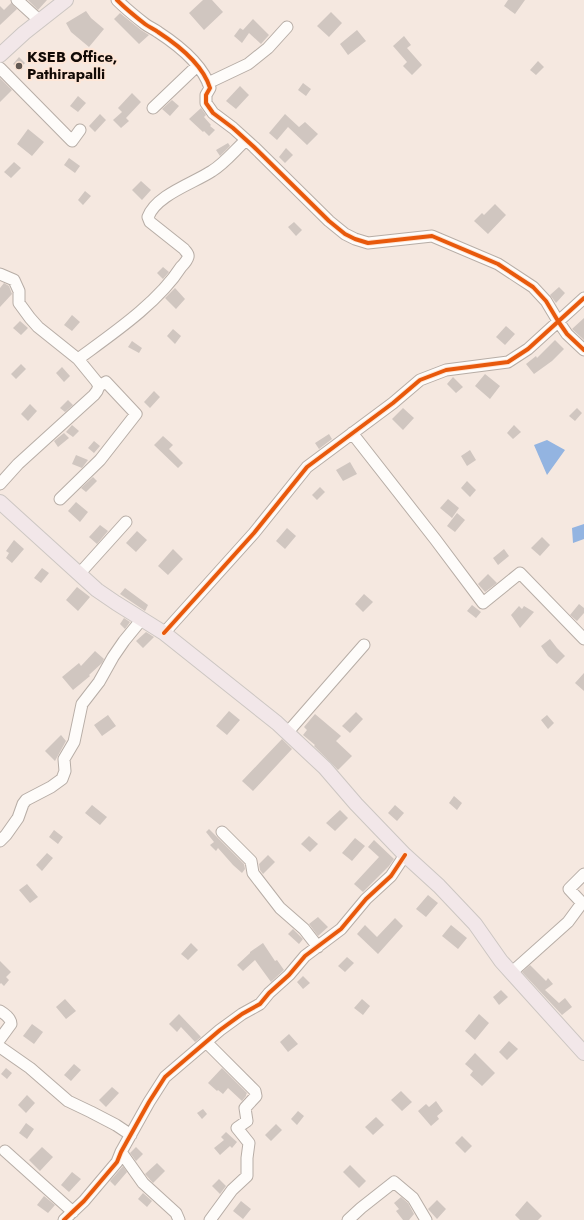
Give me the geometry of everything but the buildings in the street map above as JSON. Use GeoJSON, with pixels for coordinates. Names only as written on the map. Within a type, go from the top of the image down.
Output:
{"type":"FeatureCollection","features":[{"type":"Feature","properties":{"kind":"main road"},"geometry":{"type":"LineString","coordinates":[[0,55],[24,32],[66,0]]}},
{"type":"Feature","properties":{"kind":"main road"},"geometry":{"type":"LineString","coordinates":[[0,502],[97,590],[164,633],[277,723],[325,768],[356,804],[439,886],[474,924],[500,961],[584,1053]]}},
{"type":"Feature","properties":{"kind":"street"},"geometry":{"type":"LineString","coordinates":[[17,0],[39,20]]}},
{"type":"Feature","properties":{"kind":"street"},"geometry":{"type":"LineString","coordinates":[[116,0],[146,25],[158,31],[188,55],[205,76],[210,88],[206,95],[206,103],[213,113],[233,128],[329,221],[345,234],[368,243],[432,236],[498,264],[533,287],[546,301],[568,334],[584,350]]}},
{"type":"Feature","properties":{"kind":"street"},"geometry":{"type":"LineString","coordinates":[[208,83],[248,64],[268,48],[287,27]]}},
{"type":"Feature","properties":{"kind":"street"},"geometry":{"type":"LineString","coordinates":[[153,108],[197,66]]}},
{"type":"Feature","properties":{"kind":"street"},"geometry":{"type":"LineString","coordinates":[[0,68],[72,141],[80,130]]}},
{"type":"Feature","properties":{"kind":"street"},"geometry":{"type":"LineString","coordinates":[[78,359],[129,320],[161,292],[176,276],[188,258],[188,254],[184,249],[150,222],[148,217],[149,213],[163,200],[189,183],[212,171],[246,140]]}},
{"type":"Feature","properties":{"kind":"street"},"geometry":{"type":"LineString","coordinates":[[0,274],[14,280],[19,291],[20,303],[30,318],[38,327],[78,359],[99,386]]}},
{"type":"Feature","properties":{"kind":"street"},"geometry":{"type":"LineString","coordinates":[[164,633],[254,533],[307,467],[420,380],[446,370],[508,362],[528,349],[584,298]]}},
{"type":"Feature","properties":{"kind":"street"},"geometry":{"type":"LineString","coordinates":[[0,484],[18,464],[94,396],[99,386],[106,382],[136,414],[100,460],[60,499]]}},
{"type":"Feature","properties":{"kind":"street"},"geometry":{"type":"LineString","coordinates":[[352,433],[483,602],[520,573],[584,639]]}},
{"type":"Feature","properties":{"kind":"street"},"geometry":{"type":"LineString","coordinates":[[80,573],[126,522]]}},
{"type":"Feature","properties":{"kind":"street"},"geometry":{"type":"LineString","coordinates":[[0,842],[18,818],[26,800],[51,787],[62,779],[65,771],[64,758],[74,742],[82,704],[99,682],[124,641],[142,620]]}},
{"type":"Feature","properties":{"kind":"street"},"geometry":{"type":"LineString","coordinates":[[287,733],[364,645]]}},
{"type":"Feature","properties":{"kind":"street"},"geometry":{"type":"LineString","coordinates":[[222,832],[251,861],[253,873],[280,908],[304,929],[318,947]]}},
{"type":"Feature","properties":{"kind":"street"},"geometry":{"type":"LineString","coordinates":[[6,1151],[68,1216],[84,1201],[117,1162],[148,1102],[165,1077],[220,1030],[242,1014],[260,1004],[269,993],[289,976],[305,956],[341,929],[366,899],[391,876],[405,854]]}},
{"type":"Feature","properties":{"kind":"street"},"geometry":{"type":"LineString","coordinates":[[511,973],[568,922],[582,904],[569,889],[584,874]]}},
{"type":"Feature","properties":{"kind":"street"},"geometry":{"type":"LineString","coordinates":[[0,1011],[10,1018],[11,1021],[11,1024],[0,1039]]}},
{"type":"Feature","properties":{"kind":"street"},"geometry":{"type":"LineString","coordinates":[[206,1042],[254,1091],[256,1096],[245,1108],[247,1121],[238,1128],[249,1143],[246,1176],[232,1190],[210,1220]]}},
{"type":"Feature","properties":{"kind":"street"},"geometry":{"type":"LineString","coordinates":[[0,1046],[30,1068],[68,1101],[116,1125],[131,1135]]}},
{"type":"Feature","properties":{"kind":"street"},"geometry":{"type":"LineString","coordinates":[[121,1152],[143,1183],[176,1213],[179,1220]]}},
{"type":"Feature","properties":{"kind":"street"},"geometry":{"type":"LineString","coordinates":[[348,1220],[394,1182],[413,1198],[426,1220]]}},
{"type":"Feature","properties":{"kind":"water"},"geometry":{"type":"Polygon","coordinates":[[[547,440],[565,450],[547,475],[534,445],[547,440]]]}},
{"type":"Feature","properties":{"kind":"water"},"geometry":{"type":"Polygon","coordinates":[[[584,524],[584,539],[573,543],[572,528],[584,524]]]}},
{"type":"Feature","properties":{"kind":"cycle path"},"geometry":{"type":"LineString","coordinates":[[117,0],[145,24],[166,37],[189,56],[202,71],[207,80],[210,88],[206,95],[206,103],[213,113],[233,128],[254,147],[329,221],[345,234],[368,243],[432,236],[498,264],[533,287],[546,301],[567,334],[584,350]]}},
{"type":"Feature","properties":{"kind":"cycle path"},"geometry":{"type":"LineString","coordinates":[[164,633],[254,533],[307,467],[393,403],[420,380],[446,370],[508,362],[528,349],[584,298]]}},
{"type":"Feature","properties":{"kind":"cycle path"},"geometry":{"type":"LineString","coordinates":[[64,1220],[84,1201],[117,1162],[149,1102],[165,1077],[220,1030],[242,1014],[260,1004],[269,993],[289,975],[305,956],[341,929],[366,899],[391,876],[405,855]]}},
{"type":"Feature","properties":{"kind":"place","name":"KSEB Office, Pathirapalli"},"geometry":{"type":"Point","coordinates":[19,66]}}]}
